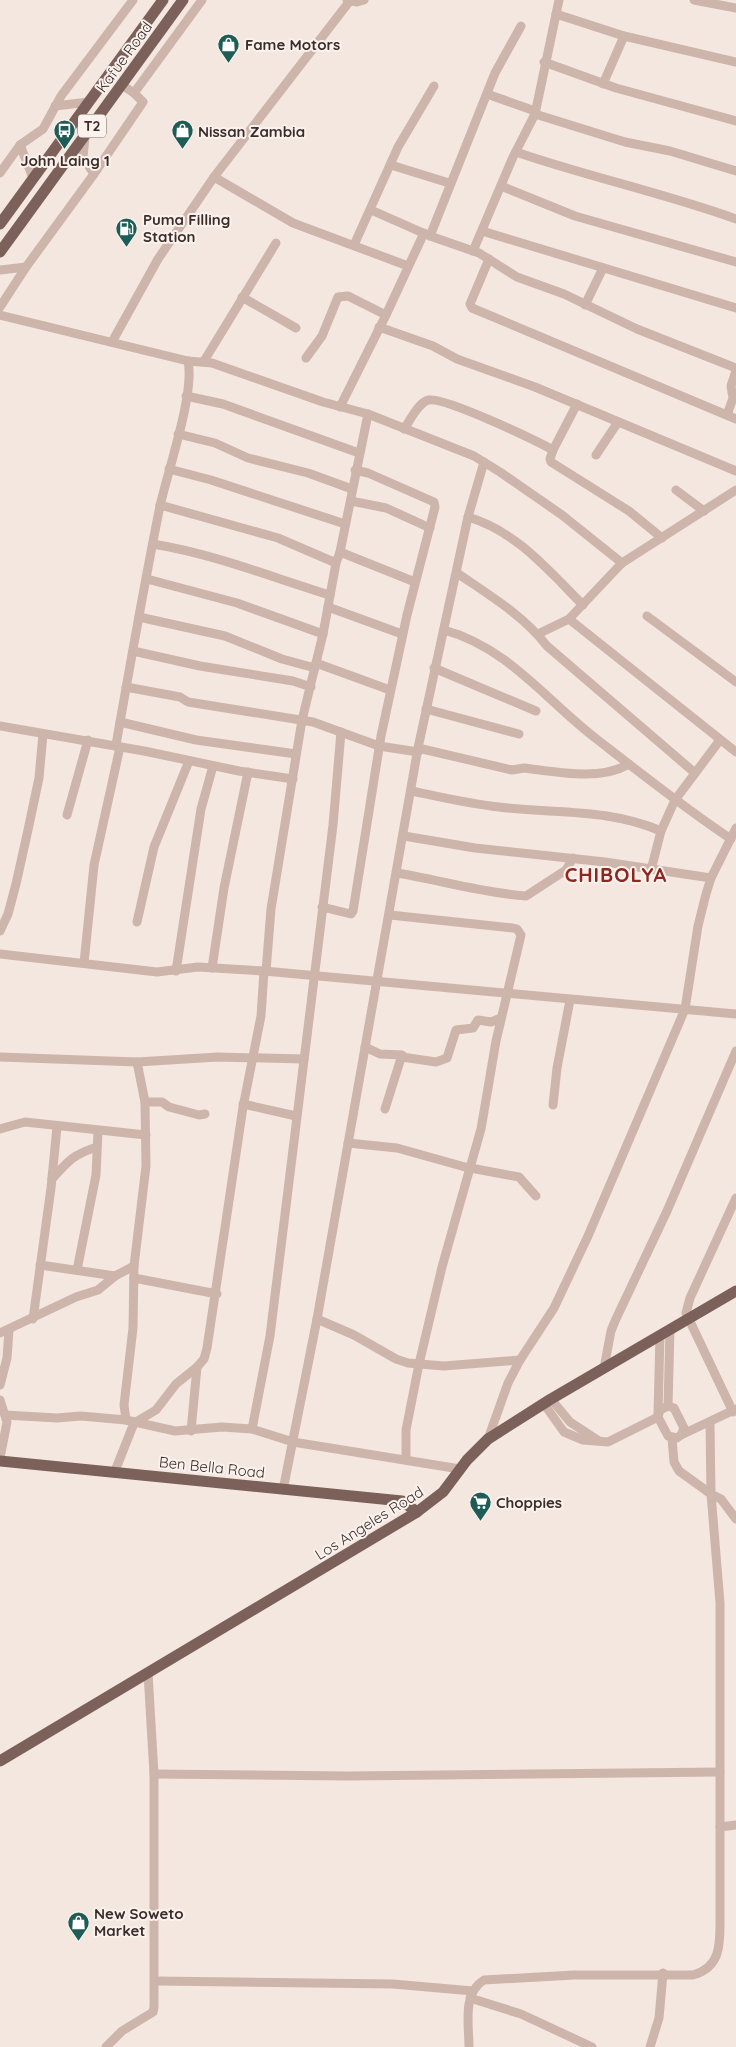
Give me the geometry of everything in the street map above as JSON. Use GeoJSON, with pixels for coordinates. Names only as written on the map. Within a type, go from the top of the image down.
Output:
{"type":"FeatureCollection","features":[{"type":"Feature","properties":{"kind":"main road","name":"Kafue Road"},"geometry":{"type":"LineString","coordinates":[[0,224],[163,0]]}},
{"type":"Feature","properties":{"kind":"main road","name":"Kafue Road"},"geometry":{"type":"LineString","coordinates":[[0,252],[183,0]]}},
{"type":"Feature","properties":{"kind":"main road","name":"Los Angeles Road"},"geometry":{"type":"LineString","coordinates":[[0,1761],[417,1512],[443,1492],[460,1468],[488,1439],[547,1401],[736,1291]]}},
{"type":"Feature","properties":{"kind":"main road","name":"Ben Bella Road"},"geometry":{"type":"LineString","coordinates":[[0,1460],[402,1501],[417,1512]]}},
{"type":"Feature","properties":{"kind":"street"},"geometry":{"type":"LineString","coordinates":[[0,173],[20,145],[43,129],[55,106],[134,0]]}},
{"type":"Feature","properties":{"kind":"street"},"geometry":{"type":"LineString","coordinates":[[134,93],[202,0]]}},
{"type":"Feature","properties":{"kind":"street"},"geometry":{"type":"LineString","coordinates":[[112,342],[158,259],[214,176],[348,1],[364,0]]}},
{"type":"Feature","properties":{"kind":"street"},"geometry":{"type":"LineString","coordinates":[[473,251],[535,112],[544,62],[559,0]]}},
{"type":"Feature","properties":{"kind":"street"},"geometry":{"type":"LineString","coordinates":[[694,0],[736,8]]}},
{"type":"Feature","properties":{"kind":"street"},"geometry":{"type":"LineString","coordinates":[[556,14],[624,36],[736,62]]}},
{"type":"Feature","properties":{"kind":"street"},"geometry":{"type":"LineString","coordinates":[[340,406],[386,315],[408,266],[427,234],[495,73],[521,26]]}},
{"type":"Feature","properties":{"kind":"street"},"geometry":{"type":"LineString","coordinates":[[604,84],[624,36]]}},
{"type":"Feature","properties":{"kind":"street"},"geometry":{"type":"LineString","coordinates":[[544,62],[604,84],[736,121]]}},
{"type":"Feature","properties":{"kind":"street"},"geometry":{"type":"LineString","coordinates":[[0,307],[26,266],[94,174],[143,102],[122,85]]}},
{"type":"Feature","properties":{"kind":"street"},"geometry":{"type":"LineString","coordinates":[[354,244],[398,147],[434,86]]}},
{"type":"Feature","properties":{"kind":"street"},"geometry":{"type":"LineString","coordinates":[[487,94],[625,142],[670,151],[736,171]]}},
{"type":"Feature","properties":{"kind":"street"},"geometry":{"type":"LineString","coordinates":[[55,106],[89,102]]}},
{"type":"Feature","properties":{"kind":"street"},"geometry":{"type":"LineString","coordinates":[[86,134],[83,157],[94,174]]}},
{"type":"Feature","properties":{"kind":"street"},"geometry":{"type":"LineString","coordinates":[[20,145],[33,178]]}},
{"type":"Feature","properties":{"kind":"street"},"geometry":{"type":"LineString","coordinates":[[516,152],[562,168],[664,196],[736,219]]}},
{"type":"Feature","properties":{"kind":"street"},"geometry":{"type":"LineString","coordinates":[[391,166],[450,183]]}},
{"type":"Feature","properties":{"kind":"street"},"geometry":{"type":"LineString","coordinates":[[214,176],[258,200],[293,223],[354,244],[408,266]]}},
{"type":"Feature","properties":{"kind":"street"},"geometry":{"type":"LineString","coordinates":[[501,186],[575,216],[736,262]]}},
{"type":"Feature","properties":{"kind":"street"},"geometry":{"type":"LineString","coordinates":[[371,210],[473,251],[489,259],[517,277],[564,294],[637,330],[736,370],[731,386],[733,400],[732,417],[472,308],[470,304],[489,259]]}},
{"type":"Feature","properties":{"kind":"street"},"geometry":{"type":"LineString","coordinates":[[482,231],[736,308]]}},
{"type":"Feature","properties":{"kind":"street"},"geometry":{"type":"LineString","coordinates":[[204,361],[276,243]]}},
{"type":"Feature","properties":{"kind":"street"},"geometry":{"type":"LineString","coordinates":[[0,270],[26,266]]}},
{"type":"Feature","properties":{"kind":"street"},"geometry":{"type":"LineString","coordinates":[[585,305],[603,268]]}},
{"type":"Feature","properties":{"kind":"street"},"geometry":{"type":"LineString","coordinates":[[306,358],[322,336],[338,297],[348,296],[386,315]]}},
{"type":"Feature","properties":{"kind":"street"},"geometry":{"type":"LineString","coordinates":[[242,297],[296,328]]}},
{"type":"Feature","properties":{"kind":"street"},"geometry":{"type":"LineString","coordinates":[[0,315],[188,361],[204,361],[368,414],[484,462],[574,524],[622,563]]}},
{"type":"Feature","properties":{"kind":"street"},"geometry":{"type":"LineString","coordinates":[[379,327],[577,404],[736,471]]}},
{"type":"Feature","properties":{"kind":"street"},"geometry":{"type":"LineString","coordinates":[[84,963],[94,865],[118,746],[126,687],[160,505],[186,396],[190,368],[188,361]]}},
{"type":"Feature","properties":{"kind":"street"},"geometry":{"type":"LineString","coordinates":[[186,396],[223,404],[359,453]]}},
{"type":"Feature","properties":{"kind":"street"},"geometry":{"type":"LineString","coordinates":[[404,429],[422,404],[430,400],[479,416],[553,450]]}},
{"type":"Feature","properties":{"kind":"street"},"geometry":{"type":"LineString","coordinates":[[577,404],[553,450],[551,462],[629,511],[662,538]]}},
{"type":"Feature","properties":{"kind":"street"},"geometry":{"type":"LineString","coordinates":[[130,1422],[156,1410],[176,1384],[204,1359],[207,1348],[217,1294],[243,1104],[261,1016],[272,922],[271,909],[296,754],[302,720],[323,634],[368,414]]}},
{"type":"Feature","properties":{"kind":"street"},"geometry":{"type":"LineString","coordinates":[[596,455],[618,422]]}},
{"type":"Feature","properties":{"kind":"street"},"geometry":{"type":"LineString","coordinates":[[178,434],[215,443],[248,458],[308,473],[352,489]]}},
{"type":"Feature","properties":{"kind":"street"},"geometry":{"type":"LineString","coordinates":[[282,1490],[317,1319],[434,668],[457,573],[468,517],[484,462]]}},
{"type":"Feature","properties":{"kind":"street"},"geometry":{"type":"LineString","coordinates":[[169,469],[211,480],[345,524]]}},
{"type":"Feature","properties":{"kind":"street"},"geometry":{"type":"LineString","coordinates":[[322,908],[351,914],[353,912],[379,746],[390,690],[402,634],[435,507],[434,502],[368,473],[356,470]]}},
{"type":"Feature","properties":{"kind":"street"},"geometry":{"type":"LineString","coordinates":[[676,490],[704,510]]}},
{"type":"Feature","properties":{"kind":"street"},"geometry":{"type":"LineString","coordinates":[[538,634],[569,619],[622,563],[736,490]]}},
{"type":"Feature","properties":{"kind":"street"},"geometry":{"type":"LineString","coordinates":[[351,501],[386,508],[430,528]]}},
{"type":"Feature","properties":{"kind":"street"},"geometry":{"type":"LineString","coordinates":[[160,505],[260,532],[336,563]]}},
{"type":"Feature","properties":{"kind":"street"},"geometry":{"type":"LineString","coordinates":[[468,517],[494,526],[519,543],[582,605]]}},
{"type":"Feature","properties":{"kind":"street"},"geometry":{"type":"LineString","coordinates":[[153,544],[198,552],[214,559],[274,575],[330,596]]}},
{"type":"Feature","properties":{"kind":"street"},"geometry":{"type":"LineString","coordinates":[[340,552],[415,582]]}},
{"type":"Feature","properties":{"kind":"street"},"geometry":{"type":"LineString","coordinates":[[457,573],[512,611],[538,634],[547,646],[695,773]]}},
{"type":"Feature","properties":{"kind":"street"},"geometry":{"type":"LineString","coordinates":[[147,579],[237,603],[323,634]]}},
{"type":"Feature","properties":{"kind":"street"},"geometry":{"type":"LineString","coordinates":[[328,607],[402,634]]}},
{"type":"Feature","properties":{"kind":"street"},"geometry":{"type":"LineString","coordinates":[[647,616],[736,682]]}},
{"type":"Feature","properties":{"kind":"street"},"geometry":{"type":"LineString","coordinates":[[139,617],[225,636],[282,659],[316,665],[390,690]]}},
{"type":"Feature","properties":{"kind":"street"},"geometry":{"type":"LineString","coordinates":[[569,619],[736,752]]}},
{"type":"Feature","properties":{"kind":"street"},"geometry":{"type":"LineString","coordinates":[[444,630],[471,639],[505,660],[594,737],[674,800],[731,839]]}},
{"type":"Feature","properties":{"kind":"street"},"geometry":{"type":"LineString","coordinates":[[133,651],[200,666],[293,681],[311,688]]}},
{"type":"Feature","properties":{"kind":"street"},"geometry":{"type":"LineString","coordinates":[[434,668],[536,711]]}},
{"type":"Feature","properties":{"kind":"street"},"geometry":{"type":"LineString","coordinates":[[126,687],[180,697],[188,702],[322,724],[379,746],[418,750],[512,770],[524,768],[598,774],[617,771],[630,764]]}},
{"type":"Feature","properties":{"kind":"street"},"geometry":{"type":"LineString","coordinates":[[426,709],[519,734]]}},
{"type":"Feature","properties":{"kind":"street"},"geometry":{"type":"LineString","coordinates":[[120,722],[196,740],[296,754]]}},
{"type":"Feature","properties":{"kind":"street"},"geometry":{"type":"LineString","coordinates":[[0,726],[88,740],[213,766],[292,779]]}},
{"type":"Feature","properties":{"kind":"street"},"geometry":{"type":"LineString","coordinates":[[252,1429],[270,1336],[322,908],[341,732]]}},
{"type":"Feature","properties":{"kind":"street"},"geometry":{"type":"LineString","coordinates":[[0,931],[10,907],[27,836],[39,778],[43,734]]}},
{"type":"Feature","properties":{"kind":"street"},"geometry":{"type":"LineString","coordinates":[[67,814],[88,740]]}},
{"type":"Feature","properties":{"kind":"street"},"geometry":{"type":"LineString","coordinates":[[651,870],[662,831],[674,800],[720,740]]}},
{"type":"Feature","properties":{"kind":"street"},"geometry":{"type":"LineString","coordinates":[[137,922],[154,847],[189,761]]}},
{"type":"Feature","properties":{"kind":"street"},"geometry":{"type":"LineString","coordinates":[[176,971],[201,809],[213,766]]}},
{"type":"Feature","properties":{"kind":"street"},"geometry":{"type":"LineString","coordinates":[[212,968],[226,881],[248,772]]}},
{"type":"Feature","properties":{"kind":"street"},"geometry":{"type":"LineString","coordinates":[[412,791],[498,807],[598,813],[644,824],[662,831]]}},
{"type":"Feature","properties":{"kind":"street"},"geometry":{"type":"LineString","coordinates":[[488,1439],[500,1401],[520,1360],[554,1308],[588,1236],[685,1009],[698,926],[711,878],[736,828]]}},
{"type":"Feature","properties":{"kind":"street"},"geometry":{"type":"LineString","coordinates":[[404,836],[475,848],[572,858],[711,878]]}},
{"type":"Feature","properties":{"kind":"street"},"geometry":{"type":"LineString","coordinates":[[397,873],[446,884],[526,896],[566,870],[572,858]]}},
{"type":"Feature","properties":{"kind":"street"},"geometry":{"type":"LineString","coordinates":[[390,915],[518,929],[521,935],[501,1018],[482,1123],[442,1267],[419,1364],[406,1430],[406,1460]]}},
{"type":"Feature","properties":{"kind":"street"},"geometry":{"type":"LineString","coordinates":[[0,954],[157,972],[176,971],[190,967],[265,971],[736,1014]]}},
{"type":"Feature","properties":{"kind":"street"},"geometry":{"type":"LineString","coordinates":[[553,1105],[557,1068],[570,1000]]}},
{"type":"Feature","properties":{"kind":"street"},"geometry":{"type":"LineString","coordinates":[[365,1047],[380,1054],[401,1054],[402,1057],[436,1062],[446,1058],[456,1030],[473,1028],[478,1020],[490,1022],[501,1018]]}},
{"type":"Feature","properties":{"kind":"street"},"geometry":{"type":"LineString","coordinates":[[604,1368],[615,1321],[664,1218],[736,1051]]}},
{"type":"Feature","properties":{"kind":"street"},"geometry":{"type":"LineString","coordinates":[[0,1057],[137,1062],[188,1058],[304,1059]]}},
{"type":"Feature","properties":{"kind":"street"},"geometry":{"type":"LineString","coordinates":[[385,1109],[402,1057]]}},
{"type":"Feature","properties":{"kind":"street"},"geometry":{"type":"LineString","coordinates":[[115,1471],[130,1422],[124,1405],[133,1328],[134,1266],[146,1166],[145,1102],[137,1062]]}},
{"type":"Feature","properties":{"kind":"street"},"geometry":{"type":"LineString","coordinates":[[145,1102],[162,1102],[169,1107],[199,1115],[205,1114]]}},
{"type":"Feature","properties":{"kind":"street"},"geometry":{"type":"LineString","coordinates":[[243,1104],[296,1116]]}},
{"type":"Feature","properties":{"kind":"street"},"geometry":{"type":"LineString","coordinates":[[0,1129],[24,1122],[146,1135]]}},
{"type":"Feature","properties":{"kind":"street"},"geometry":{"type":"LineString","coordinates":[[33,1319],[52,1180],[57,1127]]}},
{"type":"Feature","properties":{"kind":"street"},"geometry":{"type":"LineString","coordinates":[[78,1270],[96,1175],[98,1130]]}},
{"type":"Feature","properties":{"kind":"street"},"geometry":{"type":"LineString","coordinates":[[348,1143],[397,1148],[470,1168],[519,1177],[536,1196]]}},
{"type":"Feature","properties":{"kind":"street"},"geometry":{"type":"LineString","coordinates":[[52,1180],[71,1158],[80,1152],[97,1146]]}},
{"type":"Feature","properties":{"kind":"street"},"geometry":{"type":"LineString","coordinates":[[665,1332],[658,1416],[668,1436],[695,1429],[734,1410],[686,1313],[690,1298],[736,1198]]}},
{"type":"Feature","properties":{"kind":"street"},"geometry":{"type":"LineString","coordinates":[[40,1265],[115,1276]]}},
{"type":"Feature","properties":{"kind":"street"},"geometry":{"type":"LineString","coordinates":[[0,1385],[7,1358],[4,1332],[76,1297],[98,1290],[115,1276],[134,1266]]}},
{"type":"Feature","properties":{"kind":"street"},"geometry":{"type":"LineString","coordinates":[[134,1278],[217,1294]]}},
{"type":"Feature","properties":{"kind":"street"},"geometry":{"type":"LineString","coordinates":[[317,1319],[354,1335],[396,1359],[419,1364],[459,1365],[520,1360]]}},
{"type":"Feature","properties":{"kind":"street"},"geometry":{"type":"LineString","coordinates":[[665,1332],[668,1406]]}},
{"type":"Feature","properties":{"kind":"street"},"geometry":{"type":"LineString","coordinates":[[191,1431],[197,1367]]}},
{"type":"Feature","properties":{"kind":"street"},"geometry":{"type":"LineString","coordinates":[[0,1400],[7,1422],[0,1460]]}},
{"type":"Feature","properties":{"kind":"street"},"geometry":{"type":"LineString","coordinates":[[547,1401],[570,1422],[599,1441],[608,1442],[658,1416],[662,1408],[668,1406],[674,1408],[679,1434],[674,1462],[679,1470],[726,1503],[736,1519]]}},
{"type":"Feature","properties":{"kind":"street"},"geometry":{"type":"LineString","coordinates":[[5,1415],[57,1418],[81,1416],[130,1422],[163,1430],[191,1431],[222,1427],[252,1429],[293,1442],[460,1468]]}},
{"type":"Feature","properties":{"kind":"street"},"geometry":{"type":"LineString","coordinates":[[469,2047],[471,1994],[484,1980],[700,1973],[712,1965],[718,1954],[720,1603],[711,1494],[710,1423]]}},
{"type":"Feature","properties":{"kind":"street"},"geometry":{"type":"LineString","coordinates":[[106,2047],[122,2031],[153,2012],[155,1981],[154,1774],[148,1673]]}},
{"type":"Feature","properties":{"kind":"street"},"geometry":{"type":"LineString","coordinates":[[154,1774],[348,1776],[720,1772]]}},
{"type":"Feature","properties":{"kind":"street"},"geometry":{"type":"LineString","coordinates":[[720,1827],[736,1825]]}},
{"type":"Feature","properties":{"kind":"street"},"geometry":{"type":"LineString","coordinates":[[650,2047],[659,2018],[663,1973]]}},
{"type":"Feature","properties":{"kind":"street"},"geometry":{"type":"LineString","coordinates":[[155,1981],[393,1984],[471,1994],[521,2014],[592,2047]]}},
{"type":"Feature","properties":{"kind":"place","name":"Fame Motors"},"geometry":{"type":"Point","coordinates":[229,63]}},
{"type":"Feature","properties":{"kind":"place","name":"John Laing 1"},"geometry":{"type":"Point","coordinates":[65,150]}},
{"type":"Feature","properties":{"kind":"place","name":"Nissan Zambia"},"geometry":{"type":"Point","coordinates":[182,150]}},
{"type":"Feature","properties":{"kind":"place","name":"Puma Filling Station"},"geometry":{"type":"Point","coordinates":[127,247]}},
{"type":"Feature","properties":{"kind":"place","name":"Choppies"},"geometry":{"type":"Point","coordinates":[480,1521]}},
{"type":"Feature","properties":{"kind":"place","name":"New Soweto Market"},"geometry":{"type":"Point","coordinates":[78,1941]}},
{"type":"Feature","properties":{"kind":"district","name":"CHIBOLYA"},"geometry":{"type":"Point","coordinates":[616,874]}}]}
